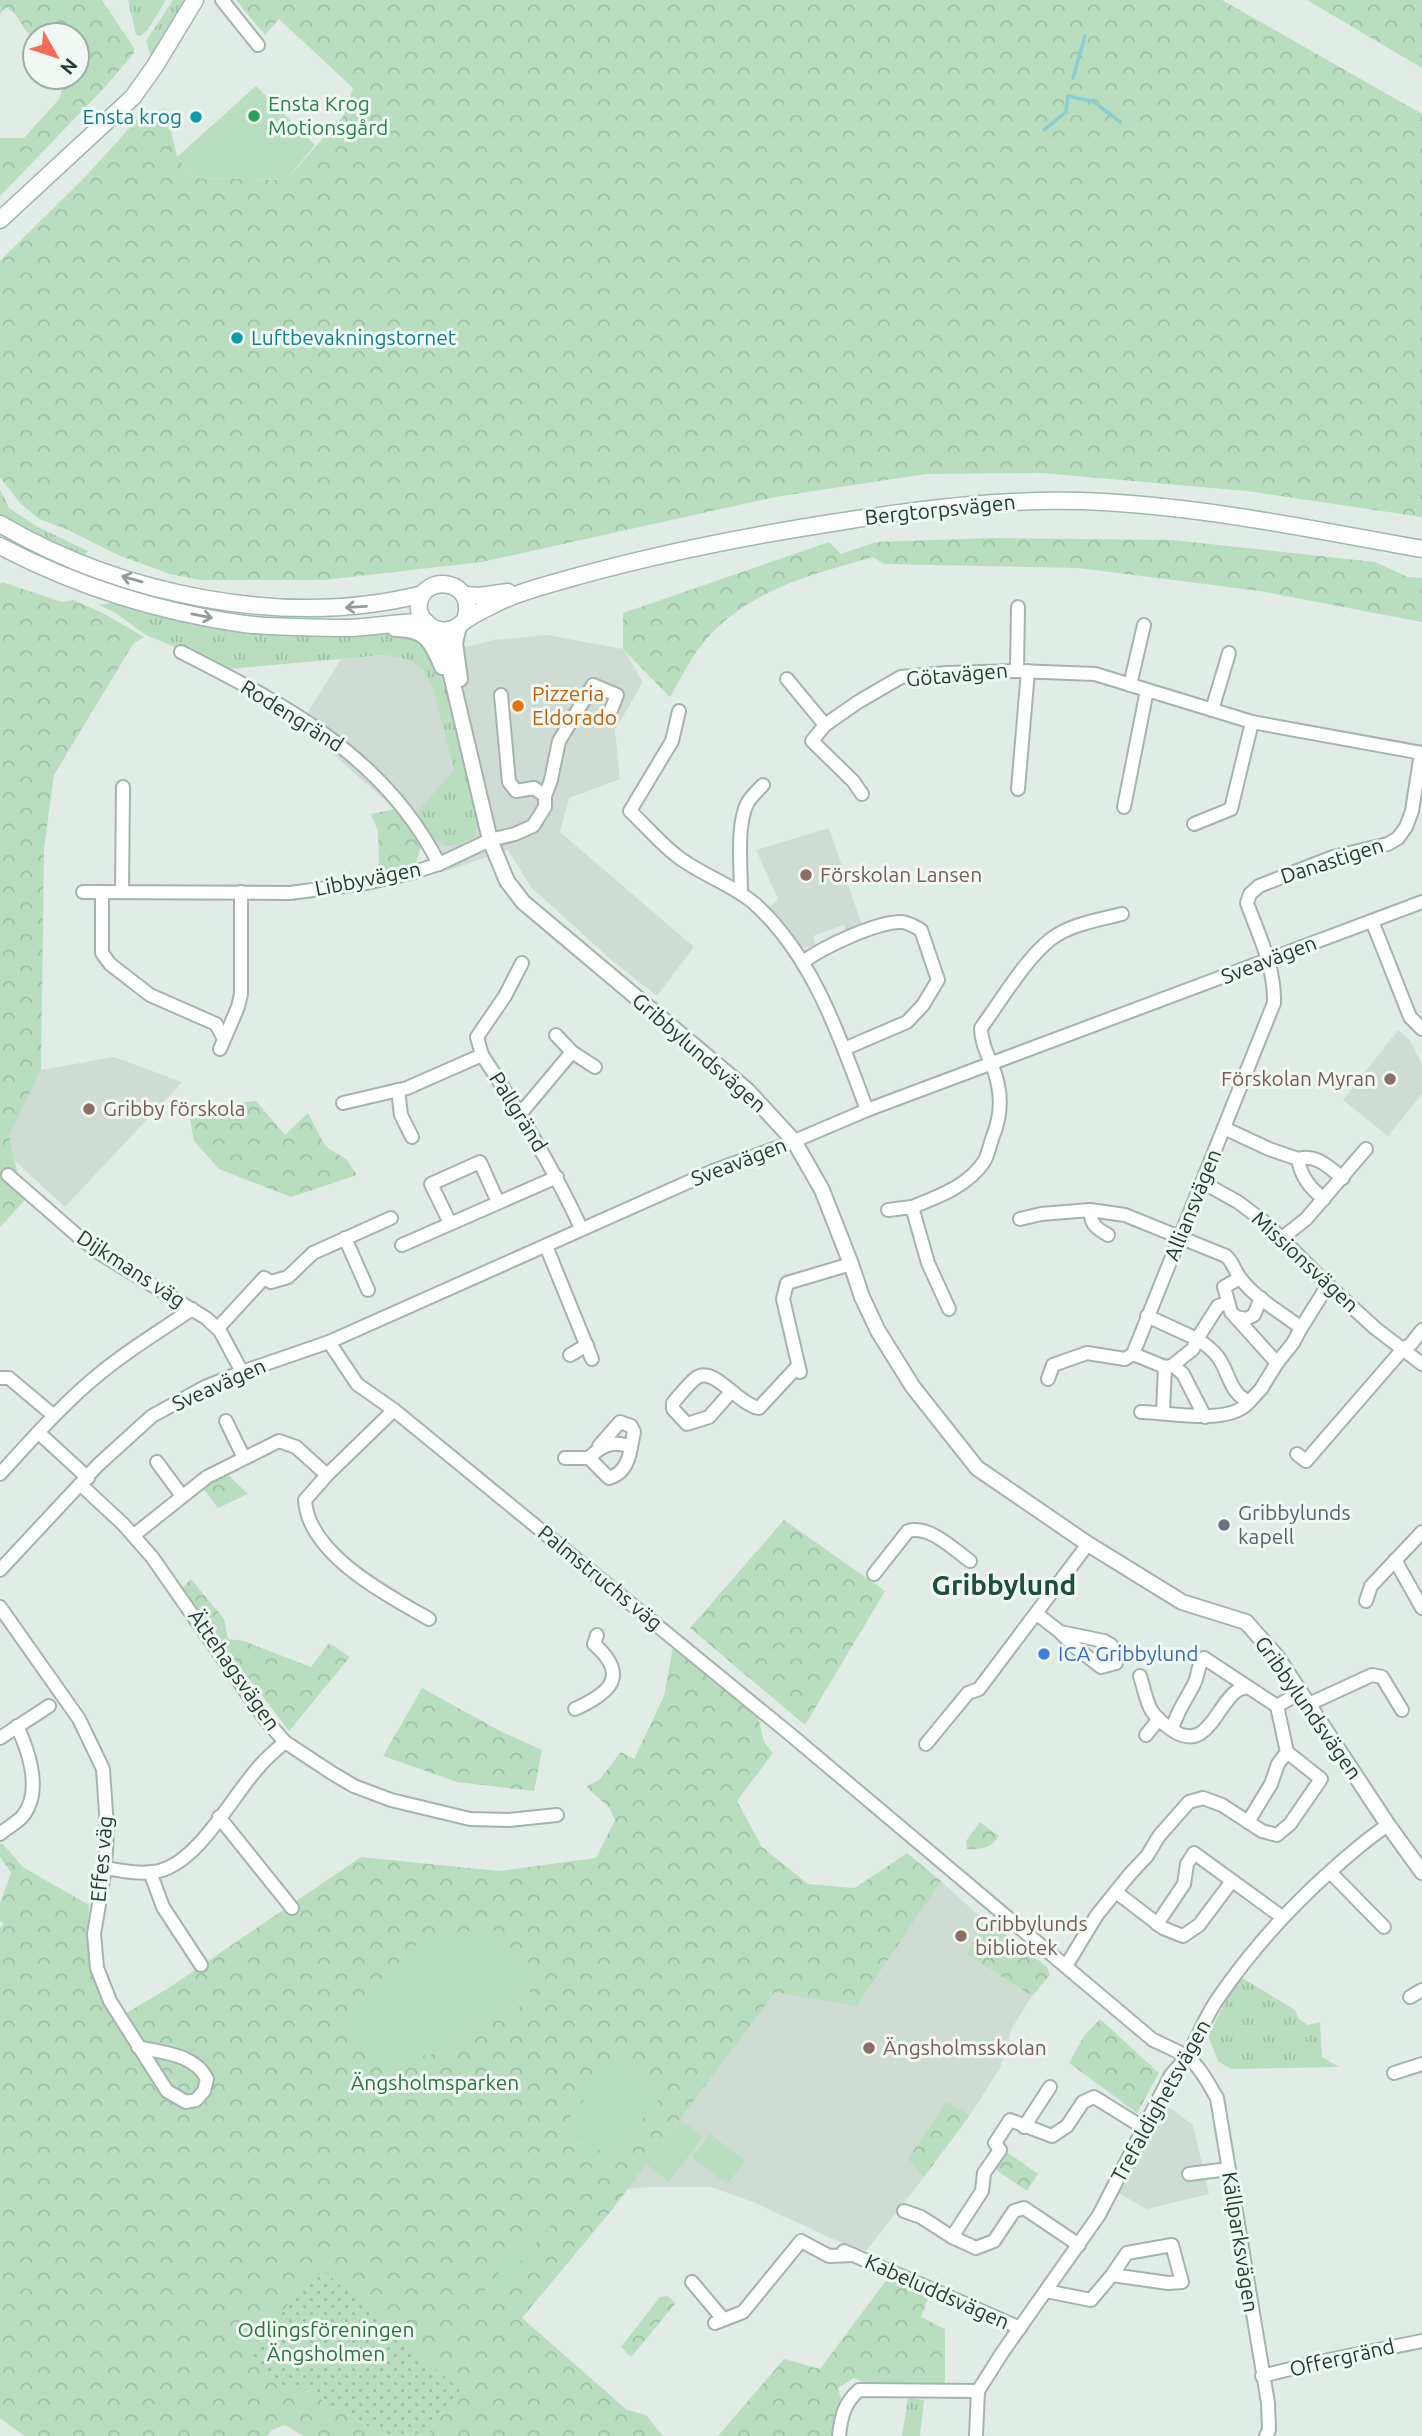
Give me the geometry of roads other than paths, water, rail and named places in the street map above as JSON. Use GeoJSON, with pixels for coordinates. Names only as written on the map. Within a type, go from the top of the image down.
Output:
{"type":"FeatureCollection","features":[{"type":"Feature","properties":{"kind":"main road"},"geometry":{"type":"LineString","coordinates":[[0,220],[134,97],[195,0]]}},
{"type":"Feature","properties":{"kind":"main road","name":"Bergtorpsvägen"},"geometry":{"type":"LineString","coordinates":[[0,545],[34,564],[83,584],[150,605],[245,624],[344,628],[429,625],[446,631],[499,602],[601,569],[782,530],[931,507],[1017,502],[1102,502],[1192,510],[1422,549]]}},
{"type":"Feature","properties":{"kind":"main road","name":"Bergtorpsvägen"},"geometry":{"type":"LineString","coordinates":[[0,524],[64,556],[117,575],[181,594],[246,604],[310,609],[372,606],[423,594],[429,588],[443,584],[453,585],[465,595],[480,596],[537,588]]}},
{"type":"Feature","properties":{"kind":"main road","name":"Bergtorpsvägen"},"geometry":{"type":"LineString","coordinates":[[1349,536],[1422,543]]}},
{"type":"Feature","properties":{"kind":"main road"},"geometry":{"type":"LineString","coordinates":[[423,594],[419,603],[420,613],[429,625]]}},
{"type":"Feature","properties":{"kind":"main road"},"geometry":{"type":"LineString","coordinates":[[462,623],[468,612],[465,595]]}},
{"type":"Feature","properties":{"kind":"street"},"geometry":{"type":"LineString","coordinates":[[222,0],[258,45]]}},
{"type":"Feature","properties":{"kind":"street"},"geometry":{"type":"LineString","coordinates":[[1018,607],[1022,671]]}},
{"type":"Feature","properties":{"kind":"street","name":"Gribbylundsvägen"},"geometry":{"type":"LineString","coordinates":[[461,716],[461,687],[455,643],[462,623]]}},
{"type":"Feature","properties":{"kind":"street","name":"Gribbylundsvägen"},"geometry":{"type":"LineString","coordinates":[[429,625],[443,641],[490,840],[506,881],[523,902],[748,1091],[793,1141],[822,1190],[862,1297],[878,1331],[913,1387],[976,1468],[1088,1544],[1182,1602],[1246,1622],[1278,1657],[1388,1825],[1421,1869]]}},
{"type":"Feature","properties":{"kind":"street"},"geometry":{"type":"LineString","coordinates":[[1130,685],[1144,625]]}},
{"type":"Feature","properties":{"kind":"street"},"geometry":{"type":"LineString","coordinates":[[344,628],[403,629],[417,631],[427,638],[433,645],[452,700],[461,716]]}},
{"type":"Feature","properties":{"kind":"street","name":"Rodengränd"},"geometry":{"type":"LineString","coordinates":[[181,652],[262,693],[335,740],[399,800],[425,837],[439,864]]}},
{"type":"Feature","properties":{"kind":"street"},"geometry":{"type":"LineString","coordinates":[[1212,710],[1229,653]]}},
{"type":"Feature","properties":{"kind":"street","name":"Götavägen"},"geometry":{"type":"LineString","coordinates":[[1018,789],[1022,671]]}},
{"type":"Feature","properties":{"kind":"street","name":"Götavägen"},"geometry":{"type":"LineString","coordinates":[[825,725],[901,677],[1022,671],[1095,674],[1252,722],[1422,753]]}},
{"type":"Feature","properties":{"kind":"street"},"geometry":{"type":"LineString","coordinates":[[787,679],[825,725],[812,741],[853,780],[862,794]]}},
{"type":"Feature","properties":{"kind":"street"},"geometry":{"type":"LineString","coordinates":[[501,695],[509,782],[516,791],[534,788],[545,796],[559,741],[593,685],[617,695],[611,710]]}},
{"type":"Feature","properties":{"kind":"street"},"geometry":{"type":"LineString","coordinates":[[1124,807],[1147,690]]}},
{"type":"Feature","properties":{"kind":"street"},"geometry":{"type":"LineString","coordinates":[[679,711],[672,741],[630,811],[677,856],[741,893],[775,923],[803,962],[844,1049],[867,1110]]}},
{"type":"Feature","properties":{"kind":"street"},"geometry":{"type":"LineString","coordinates":[[1194,824],[1231,809],[1252,722]]}},
{"type":"Feature","properties":{"kind":"street","name":"Danastigen"},"geometry":{"type":"LineString","coordinates":[[1269,960],[1247,903],[1250,894],[1259,886],[1333,857],[1388,844],[1398,838],[1412,811],[1422,753]]}},
{"type":"Feature","properties":{"kind":"street"},"geometry":{"type":"LineString","coordinates":[[741,893],[741,838],[745,812],[748,802],[763,785]]}},
{"type":"Feature","properties":{"kind":"street"},"geometry":{"type":"LineString","coordinates":[[122,892],[123,787]]}},
{"type":"Feature","properties":{"kind":"street","name":"Libbyvägen"},"geometry":{"type":"LineString","coordinates":[[83,892],[290,893],[366,883],[439,864],[490,840],[533,826],[545,807],[545,796]]}},
{"type":"Feature","properties":{"kind":"street"},"geometry":{"type":"LineString","coordinates":[[102,892],[102,953],[110,964],[150,995],[216,1024],[222,1044],[241,994],[241,892]]}},
{"type":"Feature","properties":{"kind":"street","name":"Sveavägen"},"geometry":{"type":"LineString","coordinates":[[0,1570],[98,1465],[152,1416],[205,1387],[329,1342],[581,1228],[812,1131],[1422,902]]}},
{"type":"Feature","properties":{"kind":"street"},"geometry":{"type":"LineString","coordinates":[[888,1210],[912,1207],[940,1196],[961,1184],[984,1160],[997,1126],[1000,1107],[999,1087],[993,1064],[981,1042],[981,1028],[1034,955],[1052,939],[1080,924],[1122,914]]}},
{"type":"Feature","properties":{"kind":"street"},"geometry":{"type":"LineString","coordinates":[[803,962],[819,950],[885,925],[904,921],[922,930],[938,980],[923,1005],[907,1021],[844,1049]]}},
{"type":"Feature","properties":{"kind":"street"},"geometry":{"type":"LineString","coordinates":[[1372,921],[1410,1017],[1422,1029]]}},
{"type":"Feature","properties":{"kind":"street","name":"Alliansvägen"},"geometry":{"type":"LineString","coordinates":[[1133,1354],[1274,1003],[1275,988],[1269,960]]}},
{"type":"Feature","properties":{"kind":"street"},"geometry":{"type":"LineString","coordinates":[[482,1055],[477,1037],[505,996],[522,963]]}},
{"type":"Feature","properties":{"kind":"street"},"geometry":{"type":"LineString","coordinates":[[556,1035],[572,1052],[595,1067]]}},
{"type":"Feature","properties":{"kind":"street"},"geometry":{"type":"LineString","coordinates":[[521,1113],[572,1052]]}},
{"type":"Feature","properties":{"kind":"street","name":"Pallgränd"},"geometry":{"type":"LineString","coordinates":[[343,1103],[398,1090],[482,1055],[521,1113],[557,1177],[581,1228]]}},
{"type":"Feature","properties":{"kind":"street"},"geometry":{"type":"LineString","coordinates":[[398,1090],[401,1115],[412,1137]]}},
{"type":"Feature","properties":{"kind":"street"},"geometry":{"type":"LineString","coordinates":[[1224,1128],[1298,1159],[1307,1156],[1318,1159],[1343,1178]]}},
{"type":"Feature","properties":{"kind":"street"},"geometry":{"type":"LineString","coordinates":[[1282,1238],[1306,1219],[1366,1149]]}},
{"type":"Feature","properties":{"kind":"street"},"geometry":{"type":"LineString","coordinates":[[1298,1159],[1300,1171],[1314,1191],[1324,1199]]}},
{"type":"Feature","properties":{"kind":"street"},"geometry":{"type":"LineString","coordinates":[[450,1223],[431,1184],[480,1162],[498,1202]]}},
{"type":"Feature","properties":{"kind":"street","name":"Dijkmans väg"},"geometry":{"type":"LineString","coordinates":[[8,1175],[101,1254],[218,1328],[242,1372]]}},
{"type":"Feature","properties":{"kind":"street"},"geometry":{"type":"LineString","coordinates":[[402,1245],[557,1177]]}},
{"type":"Feature","properties":{"kind":"street","name":"Missionsvägen"},"geometry":{"type":"LineString","coordinates":[[1202,1182],[1238,1202],[1268,1224],[1328,1285],[1422,1363]]}},
{"type":"Feature","properties":{"kind":"street"},"geometry":{"type":"LineString","coordinates":[[912,1207],[928,1263],[949,1309]]}},
{"type":"Feature","properties":{"kind":"street"},"geometry":{"type":"LineString","coordinates":[[1090,1210],[1090,1220],[1096,1228],[1108,1235]]}},
{"type":"Feature","properties":{"kind":"street"},"geometry":{"type":"LineString","coordinates":[[1020,1219],[1041,1214],[1090,1210],[1125,1215],[1226,1256],[1233,1261],[1240,1278],[1261,1298],[1301,1328]]}},
{"type":"Feature","properties":{"kind":"street"},"geometry":{"type":"LineString","coordinates":[[218,1328],[264,1278],[271,1282],[288,1277],[313,1253],[391,1218]]}},
{"type":"Feature","properties":{"kind":"street"},"geometry":{"type":"LineString","coordinates":[[345,1238],[368,1290]]}},
{"type":"Feature","properties":{"kind":"street"},"geometry":{"type":"LineString","coordinates":[[546,1246],[592,1359]]}},
{"type":"Feature","properties":{"kind":"street"},"geometry":{"type":"LineString","coordinates":[[731,1392],[709,1417],[688,1424],[673,1409],[673,1403],[696,1377],[704,1375],[713,1375],[749,1406],[759,1408],[799,1369],[783,1299],[787,1283],[851,1264]]}},
{"type":"Feature","properties":{"kind":"street"},"geometry":{"type":"LineString","coordinates":[[1240,1278],[1224,1287],[1227,1303],[1277,1363]]}},
{"type":"Feature","properties":{"kind":"street"},"geometry":{"type":"LineString","coordinates":[[1141,1412],[1205,1417],[1243,1409],[1261,1389],[1293,1343],[1328,1285]]}},
{"type":"Feature","properties":{"kind":"street"},"geometry":{"type":"LineString","coordinates":[[1236,1317],[1246,1319],[1254,1315],[1261,1298]]}},
{"type":"Feature","properties":{"kind":"street"},"geometry":{"type":"LineString","coordinates":[[1163,1412],[1169,1366],[1193,1349],[1218,1306],[1227,1303]]}},
{"type":"Feature","properties":{"kind":"street"},"geometry":{"type":"LineString","coordinates":[[0,1474],[53,1415],[112,1364],[191,1309]]}},
{"type":"Feature","properties":{"kind":"street"},"geometry":{"type":"LineString","coordinates":[[1147,1316],[1209,1347],[1219,1358],[1237,1396],[1249,1402]]}},
{"type":"Feature","properties":{"kind":"street"},"geometry":{"type":"LineString","coordinates":[[1297,1454],[1306,1461],[1422,1330]]}},
{"type":"Feature","properties":{"kind":"street","name":"Palmstruchs väg"},"geometry":{"type":"LineString","coordinates":[[329,1342],[357,1384],[394,1410],[791,1735],[1153,2040],[1188,2056]]}},
{"type":"Feature","properties":{"kind":"street"},"geometry":{"type":"LineString","coordinates":[[570,1355],[587,1345]]}},
{"type":"Feature","properties":{"kind":"street"},"geometry":{"type":"LineString","coordinates":[[1048,1379],[1053,1365],[1087,1353],[1125,1359],[1133,1354],[1169,1366],[1183,1374],[1205,1417]]}},
{"type":"Feature","properties":{"kind":"street"},"geometry":{"type":"LineString","coordinates":[[0,1378],[9,1378],[53,1415]]}},
{"type":"Feature","properties":{"kind":"street"},"geometry":{"type":"LineString","coordinates":[[394,1410],[305,1500],[306,1513],[316,1535],[350,1569],[385,1594],[429,1619]]}},
{"type":"Feature","properties":{"kind":"street"},"geometry":{"type":"LineString","coordinates":[[226,1421],[244,1458]]}},
{"type":"Feature","properties":{"kind":"street"},"geometry":{"type":"LineString","coordinates":[[620,1422],[631,1426],[634,1432],[629,1460],[617,1476],[609,1478],[594,1453],[620,1422]]}},
{"type":"Feature","properties":{"kind":"street"},"geometry":{"type":"LineString","coordinates":[[39,1433],[85,1482]]}},
{"type":"Feature","properties":{"kind":"street"},"geometry":{"type":"LineString","coordinates":[[134,1535],[207,1477],[279,1441],[296,1447],[327,1475]]}},
{"type":"Feature","properties":{"kind":"street"},"geometry":{"type":"LineString","coordinates":[[565,1458],[594,1453],[606,1444],[621,1443],[631,1447]]}},
{"type":"Feature","properties":{"kind":"street"},"geometry":{"type":"LineString","coordinates":[[157,1462],[183,1496]]}},
{"type":"Feature","properties":{"kind":"street","name":"Ättehagsvägen"},"geometry":{"type":"LineString","coordinates":[[85,1482],[134,1535],[188,1606],[265,1719],[285,1741],[354,1786],[391,1800],[470,1819],[509,1820],[557,1815]]}},
{"type":"Feature","properties":{"kind":"street"},"geometry":{"type":"LineString","coordinates":[[874,1574],[908,1531],[914,1530],[925,1530],[970,1561]]}},
{"type":"Feature","properties":{"kind":"street"},"geometry":{"type":"LineString","coordinates":[[1366,1601],[1368,1585],[1422,1532]]}},
{"type":"Feature","properties":{"kind":"street"},"geometry":{"type":"LineString","coordinates":[[926,1744],[968,1693],[979,1689],[1088,1544]]}},
{"type":"Feature","properties":{"kind":"street"},"geometry":{"type":"LineString","coordinates":[[1395,1560],[1422,1608]]}},
{"type":"Feature","properties":{"kind":"street"},"geometry":{"type":"LineString","coordinates":[[1368,1585],[1382,1596]]}},
{"type":"Feature","properties":{"kind":"street","name":"Effes väg"},"geometry":{"type":"LineString","coordinates":[[0,1607],[79,1719],[103,1769],[107,1828],[105,1868],[94,1934],[97,1968],[110,2001],[138,2047],[167,2091],[186,2102],[196,2100],[204,2091],[207,2080],[202,2068],[186,2058],[138,2047]]}},
{"type":"Feature","properties":{"kind":"street"},"geometry":{"type":"LineString","coordinates":[[1037,1614],[1060,1632]]}},
{"type":"Feature","properties":{"kind":"street"},"geometry":{"type":"LineString","coordinates":[[575,1709],[599,1699],[610,1687],[613,1673],[608,1656],[594,1644],[597,1635]]}},
{"type":"Feature","properties":{"kind":"street"},"geometry":{"type":"LineString","coordinates":[[1066,1966],[1097,1915],[1189,1802],[1203,1798],[1222,1805],[1262,1831],[1277,1835],[1290,1824],[1321,1779],[1287,1752],[1277,1706],[1204,1658],[1197,1667],[1196,1680],[1178,1709],[1172,1729]]}},
{"type":"Feature","properties":{"kind":"street"},"geometry":{"type":"LineString","coordinates":[[1277,1706],[1377,1674],[1382,1677],[1402,1710]]}},
{"type":"Feature","properties":{"kind":"street"},"geometry":{"type":"LineString","coordinates":[[1140,1676],[1150,1712],[1181,1735],[1196,1736],[1210,1726],[1238,1690],[1248,1687]]}},
{"type":"Feature","properties":{"kind":"street"},"geometry":{"type":"LineString","coordinates":[[0,1738],[49,1706]]}},
{"type":"Feature","properties":{"kind":"street"},"geometry":{"type":"LineString","coordinates":[[1146,1735],[1159,1719]]}},
{"type":"Feature","properties":{"kind":"street"},"geometry":{"type":"LineString","coordinates":[[0,1834],[21,1818],[31,1804],[33,1781],[26,1744],[18,1726]]}},
{"type":"Feature","properties":{"kind":"street"},"geometry":{"type":"LineString","coordinates":[[105,1868],[139,1873],[175,1865],[193,1850],[259,1766],[285,1741]]}},
{"type":"Feature","properties":{"kind":"street"},"geometry":{"type":"LineString","coordinates":[[1248,1822],[1287,1752]]}},
{"type":"Feature","properties":{"kind":"street"},"geometry":{"type":"LineString","coordinates":[[219,1817],[292,1908]]}},
{"type":"Feature","properties":{"kind":"street","name":"Trefaldighetsvägen"},"geometry":{"type":"LineString","coordinates":[[976,2436],[978,2391],[1099,2215],[1171,2075],[1188,2056],[1216,2001],[1254,1949],[1282,1917],[1369,1838],[1388,1825]]}},
{"type":"Feature","properties":{"kind":"street"},"geometry":{"type":"LineString","coordinates":[[1157,1924],[1184,1884],[1187,1864],[1194,1853],[1282,1917]]}},
{"type":"Feature","properties":{"kind":"street"},"geometry":{"type":"LineString","coordinates":[[150,1872],[163,1907],[201,1965]]}},
{"type":"Feature","properties":{"kind":"street"},"geometry":{"type":"LineString","coordinates":[[1330,1872],[1384,1927]]}},
{"type":"Feature","properties":{"kind":"street"},"geometry":{"type":"LineString","coordinates":[[1116,1892],[1163,1928],[1183,1936],[1199,1926],[1232,1881]]}},
{"type":"Feature","properties":{"kind":"street"},"geometry":{"type":"LineString","coordinates":[[1409,1997],[1422,1990]]}},
{"type":"Feature","properties":{"kind":"street","name":"Källparksvägen"},"geometry":{"type":"LineString","coordinates":[[1188,2056],[1202,2071],[1217,2098],[1268,2403],[1269,2430],[1266,2436]]}},
{"type":"Feature","properties":{"kind":"street"},"geometry":{"type":"LineString","coordinates":[[1394,2073],[1422,2064]]}},
{"type":"Feature","properties":{"kind":"street"},"geometry":{"type":"LineString","coordinates":[[1024,2127],[1050,2087]]}},
{"type":"Feature","properties":{"kind":"street"},"geometry":{"type":"LineString","coordinates":[[952,2237],[982,2191],[984,2173],[1000,2150],[995,2143],[1010,2120],[1052,2136],[1067,2126],[1083,2102],[1094,2097],[1144,2128]]}},
{"type":"Feature","properties":{"kind":"street"},"geometry":{"type":"LineString","coordinates":[[1189,2174],[1228,2169]]}},
{"type":"Feature","properties":{"kind":"street"},"geometry":{"type":"LineString","coordinates":[[904,2211],[921,2217],[952,2237],[976,2248],[994,2241],[1014,2211],[1024,2208],[1079,2245]]}},
{"type":"Feature","properties":{"kind":"street","name":"Kabeluddsvägen"},"geometry":{"type":"LineString","coordinates":[[692,2282],[719,2321],[743,2312],[801,2241],[830,2256],[849,2253],[1020,2328]]}},
{"type":"Feature","properties":{"kind":"street"},"geometry":{"type":"LineString","coordinates":[[1046,2291],[1091,2300],[1127,2253],[1172,2245],[1182,2282],[1168,2283],[1112,2275]]}},
{"type":"Feature","properties":{"kind":"street","name":"Offergränd"},"geometry":{"type":"LineString","coordinates":[[1262,2376],[1422,2341]]}},
{"type":"Feature","properties":{"kind":"street"},"geometry":{"type":"LineString","coordinates":[[839,2436],[849,2399],[859,2390],[978,2391]]}},
{"type":"Feature","properties":{"kind":"waterway"},"geometry":{"type":"LineString","coordinates":[[1073,78],[1085,36]]}},
{"type":"Feature","properties":{"kind":"waterway"},"geometry":{"type":"LineString","coordinates":[[1044,130],[1066,112],[1068,96],[1094,102],[1120,122]]}},
{"type":"Feature","properties":{"kind":"place","name":"Ensta Krog Motionsgård"},"geometry":{"type":"Point","coordinates":[254,116]}},
{"type":"Feature","properties":{"kind":"place","name":"Ensta krog"},"geometry":{"type":"Point","coordinates":[196,117]}},
{"type":"Feature","properties":{"kind":"place","name":"Luftbevakningstornet"},"geometry":{"type":"Point","coordinates":[237,338]}},
{"type":"Feature","properties":{"kind":"place","name":"Pizzeria Eldorado"},"geometry":{"type":"Point","coordinates":[518,706]}},
{"type":"Feature","properties":{"kind":"place","name":"Förskolan Lansen"},"geometry":{"type":"Point","coordinates":[806,875]}},
{"type":"Feature","properties":{"kind":"place","name":"Förskolan Myran"},"geometry":{"type":"Point","coordinates":[1390,1079]}},
{"type":"Feature","properties":{"kind":"place","name":"Gribby förskola"},"geometry":{"type":"Point","coordinates":[89,1109]}},
{"type":"Feature","properties":{"kind":"place","name":"Gribbylunds kapell"},"geometry":{"type":"Point","coordinates":[1224,1525]}},
{"type":"Feature","properties":{"kind":"place","name":"ICA Gribbylund"},"geometry":{"type":"Point","coordinates":[1044,1654]}},
{"type":"Feature","properties":{"kind":"place","name":"Gribbylunds bibliotek"},"geometry":{"type":"Point","coordinates":[961,1936]}},
{"type":"Feature","properties":{"kind":"place","name":"Ängsholmsskolan"},"geometry":{"type":"Point","coordinates":[869,2048]}},
{"type":"Feature","properties":{"kind":"district","name":"Gribbylund"},"geometry":{"type":"Point","coordinates":[1004,1585]}},
{"type":"Feature","properties":{"kind":"park label","name":"Ängsholmsparken"},"geometry":{"type":"Point","coordinates":[435,2083]}},
{"type":"Feature","properties":{"kind":"park label","name":"Odlingsföreningen Ängsholmen"},"geometry":{"type":"Point","coordinates":[326,2342]}}]}
